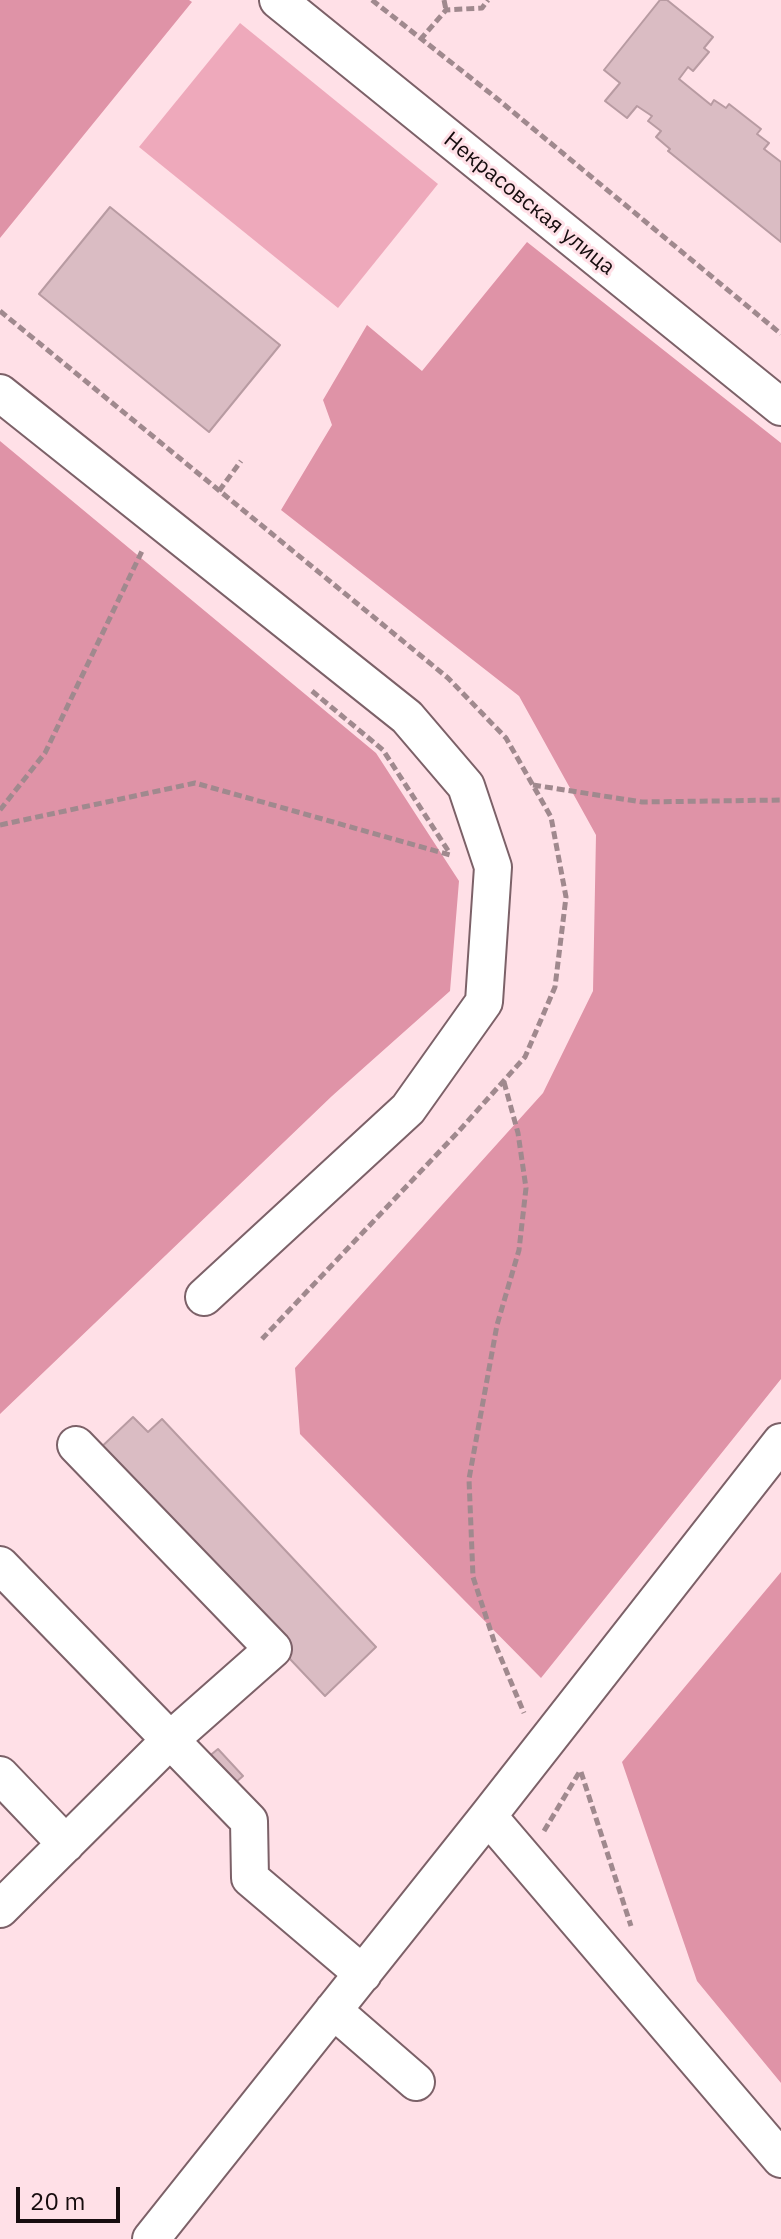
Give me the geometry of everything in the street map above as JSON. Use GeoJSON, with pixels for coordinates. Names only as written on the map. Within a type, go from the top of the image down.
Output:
{"type":"FeatureCollection","features":[{"type":"Feature","properties":{"kind":"street","name":"Некрасовская улица"},"geometry":{"type":"LineString","coordinates":[[283,1],[781,407]]}},
{"type":"Feature","properties":{"kind":"street"},"geometry":{"type":"LineString","coordinates":[[0,393],[144,537],[407,717],[466,786],[493,867],[484,1002],[408,1109],[204,1297]]}},
{"type":"Feature","properties":{"kind":"street"},"geometry":{"type":"LineString","coordinates":[[151,2239],[781,1442]]}},
{"type":"Feature","properties":{"kind":"street"},"geometry":{"type":"LineString","coordinates":[[0,1909],[170,1740],[273,1649],[76,1445]]}},
{"type":"Feature","properties":{"kind":"street"},"geometry":{"type":"LineString","coordinates":[[0,1565],[249,1821],[250,1878],[363,1974]]}},
{"type":"Feature","properties":{"kind":"street"},"geometry":{"type":"LineString","coordinates":[[0,1775],[66,1844]]}},
{"type":"Feature","properties":{"kind":"street"},"geometry":{"type":"LineString","coordinates":[[488,1816],[781,2159]]}},
{"type":"Feature","properties":{"kind":"street"},"geometry":{"type":"LineString","coordinates":[[333,2010],[416,2082]]}},
{"type":"Feature","properties":{"kind":"path"},"geometry":{"type":"LineString","coordinates":[[372,0],[495,97],[781,334]]}},
{"type":"Feature","properties":{"kind":"path"},"geometry":{"type":"LineString","coordinates":[[444,0],[446,10]]}},
{"type":"Feature","properties":{"kind":"path"},"geometry":{"type":"LineString","coordinates":[[420,40],[446,10],[482,8],[488,0]]}},
{"type":"Feature","properties":{"kind":"path"},"geometry":{"type":"LineString","coordinates":[[0,311],[448,678],[506,738],[551,817],[566,897],[555,987],[525,1057],[262,1339]]}},
{"type":"Feature","properties":{"kind":"path"},"geometry":{"type":"LineString","coordinates":[[219,491],[241,461]]}},
{"type":"Feature","properties":{"kind":"path"},"geometry":{"type":"LineString","coordinates":[[144,537],[155,560]]}},
{"type":"Feature","properties":{"kind":"path"},"geometry":{"type":"LineString","coordinates":[[0,810],[45,753],[144,537]]}},
{"type":"Feature","properties":{"kind":"path"},"geometry":{"type":"LineString","coordinates":[[311,690],[383,750],[459,867]]}},
{"type":"Feature","properties":{"kind":"path"},"geometry":{"type":"LineString","coordinates":[[0,825],[195,783],[451,855]]}},
{"type":"Feature","properties":{"kind":"path"},"geometry":{"type":"LineString","coordinates":[[533,785],[642,802],[781,800]]}},
{"type":"Feature","properties":{"kind":"path"},"geometry":{"type":"LineString","coordinates":[[504,1081],[518,1133],[526,1188],[519,1250],[497,1325],[469,1493],[473,1577],[495,1644],[527,1721]]}},
{"type":"Feature","properties":{"kind":"path"},"geometry":{"type":"LineString","coordinates":[[541,1837],[580,1771],[632,1929]]}},
{"type":"Feature","properties":{"kind":"shaded area"},"geometry":{"type":"Polygon","coordinates":[[[0,0],[192,2],[0,238],[0,0]]]}},
{"type":"Feature","properties":{"kind":"shaded area"},"geometry":{"type":"Polygon","coordinates":[[[240,23],[438,184],[338,308],[139,147],[240,23]]]}},
{"type":"Feature","properties":{"kind":"shaded area"},"geometry":{"type":"Polygon","coordinates":[[[527,242],[781,443],[781,1379],[541,1678],[300,1434],[295,1368],[543,1093],[593,991],[596,835],[519,696],[281,510],[332,425],[323,400],[367,325],[422,371],[527,242]]]}},
{"type":"Feature","properties":{"kind":"shaded area"},"geometry":{"type":"Polygon","coordinates":[[[0,441],[376,753],[459,881],[450,991],[332,1096],[0,1414],[0,441]]]}},
{"type":"Feature","properties":{"kind":"shaded area"},"geometry":{"type":"Polygon","coordinates":[[[781,1572],[781,2083],[697,1981],[622,1762],[781,1572]]]}},
{"type":"Feature","properties":{"kind":"building"},"geometry":{"type":"Polygon","coordinates":[[[660,0],[667,0],[713,37],[704,48],[709,52],[693,71],[688,67],[679,79],[711,105],[714,100],[726,108],[729,104],[761,129],[757,134],[769,143],[764,149],[781,162],[781,242],[668,151],[670,149],[656,137],[661,131],[648,121],[652,116],[637,106],[627,118],[605,101],[620,83],[604,70],[660,0]]]}},
{"type":"Feature","properties":{"kind":"building"},"geometry":{"type":"Polygon","coordinates":[[[110,207],[280,345],[209,432],[39,294],[110,207]]]}},
{"type":"Feature","properties":{"kind":"building"},"geometry":{"type":"Polygon","coordinates":[[[133,1417],[148,1432],[162,1419],[376,1647],[325,1696],[95,1453],[133,1417]]]}},
{"type":"Feature","properties":{"kind":"building"},"geometry":{"type":"Polygon","coordinates":[[[218,1749],[243,1776],[227,1790],[202,1762],[218,1749]]]}}]}
